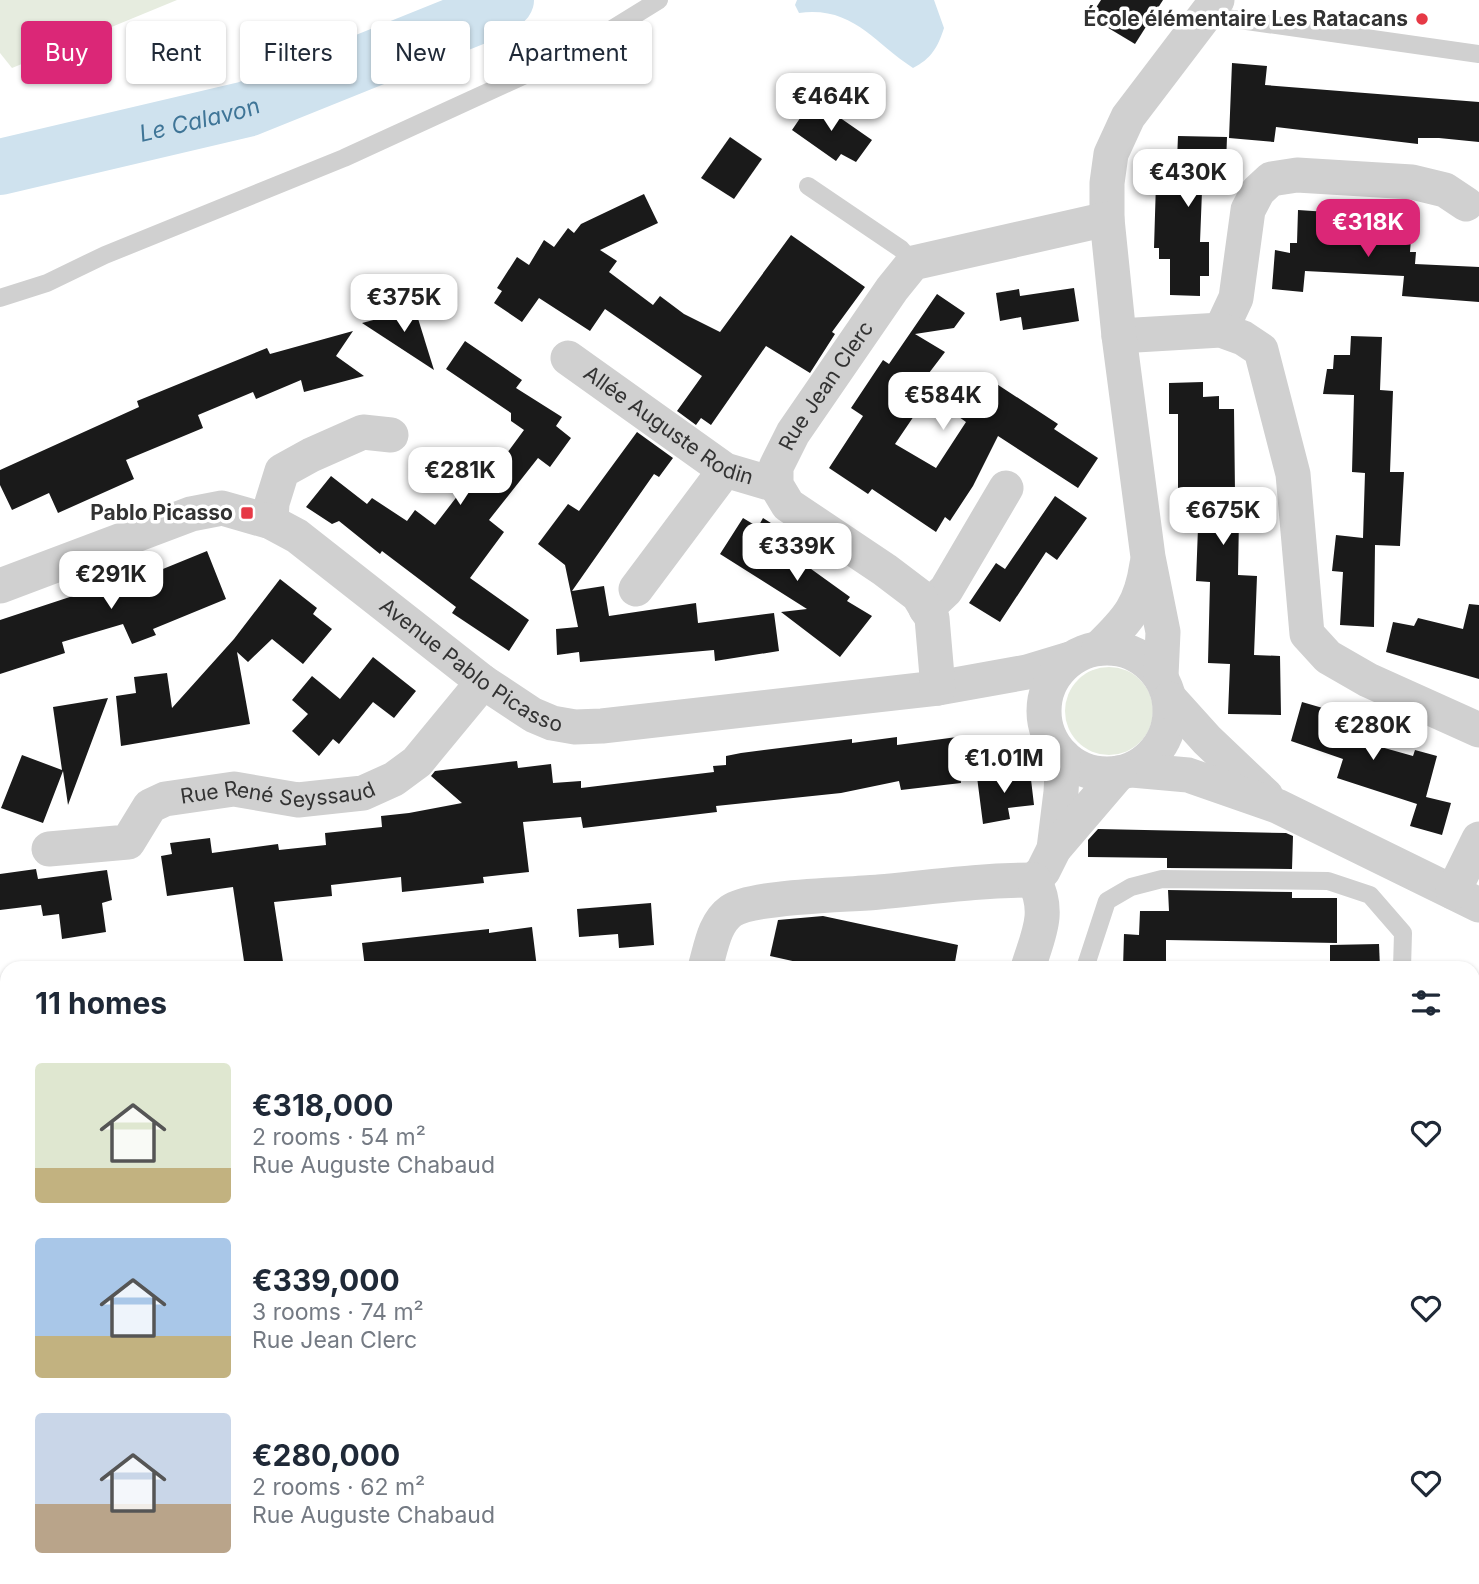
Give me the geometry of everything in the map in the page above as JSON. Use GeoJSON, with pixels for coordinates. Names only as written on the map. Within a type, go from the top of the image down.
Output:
{"type":"FeatureCollection","features":[{"type":"Feature","properties":{"kind":"street"},"geometry":{"type":"LineString","coordinates":[[707,961],[720,920],[734,909],[752,904],[987,880],[1034,880],[1054,849],[1126,772],[1147,761],[1159,748],[1167,733],[1171,716],[1166,687],[1163,632],[1148,557],[1119,336],[1107,219],[1107,183],[1111,154],[1128,117],[1211,8]]}},
{"type":"Feature","properties":{"kind":"street"},"geometry":{"type":"LineString","coordinates":[[1221,330],[1236,298],[1248,210],[1258,191],[1271,180],[1297,175],[1412,182],[1445,190],[1466,204]]}},
{"type":"Feature","properties":{"kind":"street"},"geometry":{"type":"LineString","coordinates":[[912,263],[1107,219]]}},
{"type":"Feature","properties":{"kind":"street","name":"Rue Jean Clerc"},"geometry":{"type":"LineString","coordinates":[[776,485],[776,467],[793,433],[912,263]]}},
{"type":"Feature","properties":{"kind":"street"},"geometry":{"type":"LineString","coordinates":[[1119,336],[1221,330],[1243,338],[1261,350],[1293,474],[1307,634],[1328,657],[1368,680],[1479,730]]}},
{"type":"Feature","properties":{"kind":"street","name":"Allée Auguste Rodin"},"geometry":{"type":"LineString","coordinates":[[568,358],[725,470],[776,485]]}},
{"type":"Feature","properties":{"kind":"street"},"geometry":{"type":"LineString","coordinates":[[271,522],[272,503],[282,471],[363,432],[391,435]]}},
{"type":"Feature","properties":{"kind":"street"},"geometry":{"type":"LineString","coordinates":[[636,589],[725,470]]}},
{"type":"Feature","properties":{"kind":"street"},"geometry":{"type":"LineString","coordinates":[[776,485],[788,505],[885,570],[918,596],[933,618],[938,688]]}},
{"type":"Feature","properties":{"kind":"street"},"geometry":{"type":"LineString","coordinates":[[926,609],[946,590],[1006,488]]}},
{"type":"Feature","properties":{"kind":"street","name":"Avenue Pablo Picasso"},"geometry":{"type":"LineString","coordinates":[[0,586],[191,514],[222,508],[271,522],[297,536],[483,682],[533,715],[552,723],[576,727],[938,688],[1027,672],[1085,654]]}},
{"type":"Feature","properties":{"kind":"street"},"geometry":{"type":"LineString","coordinates":[[1148,557],[1138,603],[1115,633],[1059,670],[1050,684],[1044,716],[1047,731],[1063,756],[1088,772],[1104,775],[1126,772],[1188,775],[1277,806],[1466,898],[1479,839]]}},
{"type":"Feature","properties":{"kind":"street"},"geometry":{"type":"LineString","coordinates":[[1085,654],[1116,648],[1134,653],[1149,662],[1207,740],[1277,806]]}},
{"type":"Feature","properties":{"kind":"street"},"geometry":{"type":"LineString","coordinates":[[984,680],[1018,694],[1044,716]]}},
{"type":"Feature","properties":{"kind":"street","name":"Rue René Seyssaud"},"geometry":{"type":"LineString","coordinates":[[49,849],[128,842],[150,806],[165,799],[234,789],[299,800],[363,793],[394,779],[417,762],[483,682]]}},
{"type":"Feature","properties":{"kind":"street"},"geometry":{"type":"LineString","coordinates":[[1054,849],[1063,756]]}},
{"type":"Feature","properties":{"kind":"street"},"geometry":{"type":"LineString","coordinates":[[1030,961],[1044,916],[1041,894],[1034,880]]}},
{"type":"Feature","properties":{"kind":"lane"},"geometry":{"type":"LineString","coordinates":[[0,298],[47,282],[105,255],[344,158],[575,52],[659,0]]}},
{"type":"Feature","properties":{"kind":"lane"},"geometry":{"type":"LineString","coordinates":[[1211,8],[1479,54]]}},
{"type":"Feature","properties":{"kind":"lane"},"geometry":{"type":"LineString","coordinates":[[808,186],[901,249],[912,263]]}},
{"type":"Feature","properties":{"kind":"lane"},"geometry":{"type":"LineString","coordinates":[[1087,961],[1107,901],[1131,887],[1162,879],[1328,881],[1370,895],[1403,933],[1402,961]]}},
{"type":"Feature","properties":{"kind":"shaded area"},"geometry":{"type":"Polygon","coordinates":[[[0,0],[177,0],[112,27],[112,21],[21,21],[21,64],[12,68],[0,53],[0,0]]]}},
{"type":"Feature","properties":{"kind":"shaded area"},"geometry":{"type":"Polygon","coordinates":[[[1109,667],[1134,674],[1146,686],[1153,711],[1146,736],[1134,748],[1109,755],[1084,748],[1072,736],[1065,711],[1072,686],[1084,674],[1109,667]]]}},
{"type":"Feature","properties":{"kind":"water"},"geometry":{"type":"Polygon","coordinates":[[[797,0],[934,0],[944,28],[933,52],[913,68],[848,20],[818,12],[799,13],[795,5],[797,0]]]}},
{"type":"Feature","properties":{"kind":"building"},"geometry":{"type":"Polygon","coordinates":[[[1101,0],[1163,0],[1135,44],[1090,17],[1101,0]]]}},
{"type":"Feature","properties":{"kind":"building"},"geometry":{"type":"Polygon","coordinates":[[[1232,63],[1267,66],[1265,85],[1479,102],[1479,142],[1418,138],[1418,144],[1276,127],[1274,142],[1229,138],[1232,63]]]}},
{"type":"Feature","properties":{"kind":"building"},"geometry":{"type":"Polygon","coordinates":[[[813,99],[872,140],[856,162],[841,154],[836,161],[792,130],[813,99]]]}},
{"type":"Feature","properties":{"kind":"building"},"geometry":{"type":"Polygon","coordinates":[[[1178,136],[1227,137],[1225,192],[1202,191],[1200,242],[1209,242],[1209,276],[1200,276],[1200,296],[1170,295],[1170,259],[1159,259],[1159,248],[1154,248],[1156,182],[1163,182],[1163,159],[1177,160],[1178,136]]]}},
{"type":"Feature","properties":{"kind":"building"},"geometry":{"type":"Polygon","coordinates":[[[730,137],[762,159],[734,199],[701,178],[730,137]]]}},
{"type":"Feature","properties":{"kind":"building"},"geometry":{"type":"Polygon","coordinates":[[[644,194],[658,223],[600,250],[617,261],[609,272],[653,305],[660,296],[684,314],[720,332],[791,235],[865,287],[832,332],[835,334],[810,373],[766,346],[711,425],[701,418],[696,425],[677,411],[702,376],[605,309],[590,331],[539,298],[522,322],[494,303],[502,291],[497,288],[517,257],[529,265],[544,240],[554,247],[568,228],[574,233],[581,224],[644,194]]]}},
{"type":"Feature","properties":{"kind":"building"},"geometry":{"type":"Polygon","coordinates":[[[1298,210],[1328,212],[1327,223],[1382,227],[1382,222],[1412,226],[1410,252],[1416,252],[1415,264],[1479,267],[1479,302],[1402,296],[1404,276],[1305,271],[1303,292],[1272,289],[1275,250],[1290,253],[1290,243],[1297,243],[1298,210]]]}},
{"type":"Feature","properties":{"kind":"building"},"geometry":{"type":"Polygon","coordinates":[[[1074,288],[1079,321],[1023,330],[1021,317],[1000,321],[996,293],[1019,289],[1020,296],[1074,288]]]}},
{"type":"Feature","properties":{"kind":"building"},"geometry":{"type":"Polygon","coordinates":[[[937,294],[965,313],[954,328],[915,334],[945,352],[929,373],[939,379],[895,444],[936,468],[966,422],[959,417],[986,377],[1058,424],[1054,429],[1098,458],[1078,488],[998,436],[973,486],[950,521],[945,517],[936,532],[872,489],[868,494],[829,468],[863,416],[851,408],[883,360],[889,364],[937,294]]]}},
{"type":"Feature","properties":{"kind":"building"},"geometry":{"type":"Polygon","coordinates":[[[415,309],[434,370],[362,323],[415,309]]]}},
{"type":"Feature","properties":{"kind":"building"},"geometry":{"type":"Polygon","coordinates":[[[353,331],[336,356],[364,376],[304,392],[301,380],[256,399],[253,392],[198,415],[203,428],[126,460],[134,479],[58,513],[49,493],[12,510],[0,485],[0,470],[139,407],[137,401],[267,348],[270,354],[353,331]]]}},
{"type":"Feature","properties":{"kind":"building"},"geometry":{"type":"Polygon","coordinates":[[[1351,336],[1382,337],[1380,390],[1393,391],[1390,472],[1404,472],[1400,546],[1375,545],[1374,627],[1340,625],[1343,572],[1332,571],[1336,535],[1363,538],[1365,473],[1352,472],[1354,395],[1323,394],[1327,369],[1333,369],[1334,355],[1350,355],[1351,336]]]}},
{"type":"Feature","properties":{"kind":"building"},"geometry":{"type":"Polygon","coordinates":[[[465,341],[522,380],[516,388],[562,417],[556,426],[571,438],[550,467],[538,458],[489,520],[504,532],[470,578],[529,620],[509,651],[452,613],[456,607],[382,551],[380,554],[339,521],[332,524],[306,507],[331,476],[367,504],[372,498],[407,521],[415,510],[435,525],[485,460],[496,468],[524,430],[511,421],[511,413],[446,369],[465,341]]]}},
{"type":"Feature","properties":{"kind":"building"},"geometry":{"type":"Polygon","coordinates":[[[1203,382],[1203,397],[1219,396],[1219,409],[1234,409],[1235,493],[1255,494],[1254,517],[1239,517],[1238,575],[1257,576],[1254,655],[1280,656],[1281,715],[1228,714],[1230,664],[1208,663],[1210,582],[1196,581],[1199,501],[1178,500],[1178,414],[1169,414],[1169,383],[1203,382]]]}},
{"type":"Feature","properties":{"kind":"building"},"geometry":{"type":"Polygon","coordinates":[[[637,432],[673,458],[659,477],[654,474],[572,591],[604,586],[609,616],[696,603],[698,623],[774,613],[779,651],[715,661],[714,650],[580,662],[579,652],[557,655],[556,629],[578,627],[565,565],[538,544],[568,504],[579,511],[637,432]]]}},
{"type":"Feature","properties":{"kind":"building"},"geometry":{"type":"Polygon","coordinates":[[[1055,496],[1087,518],[1057,560],[1046,552],[1000,622],[969,603],[996,563],[1005,569],[1055,496]]]}},
{"type":"Feature","properties":{"kind":"building"},"geometry":{"type":"Polygon","coordinates":[[[743,518],[758,527],[763,518],[809,547],[800,561],[850,597],[847,601],[872,616],[840,657],[781,612],[807,609],[720,554],[743,518]]]}},
{"type":"Feature","properties":{"kind":"building"},"geometry":{"type":"Polygon","coordinates":[[[207,551],[226,599],[153,629],[156,635],[132,644],[123,624],[62,642],[65,653],[0,674],[0,620],[91,590],[155,563],[158,571],[207,551]]]}},
{"type":"Feature","properties":{"kind":"building"},"geometry":{"type":"Polygon","coordinates":[[[280,579],[317,608],[313,614],[332,629],[303,664],[272,639],[248,662],[237,652],[250,724],[121,746],[116,696],[136,693],[134,677],[167,673],[172,708],[234,639],[280,579]]]}},
{"type":"Feature","properties":{"kind":"building"},"geometry":{"type":"Polygon","coordinates":[[[1469,604],[1479,605],[1479,679],[1386,652],[1393,622],[1414,626],[1418,618],[1463,629],[1469,604]]]}},
{"type":"Feature","properties":{"kind":"building"},"geometry":{"type":"Polygon","coordinates":[[[373,657],[416,691],[394,718],[373,702],[339,744],[333,739],[319,756],[292,731],[308,714],[292,700],[312,676],[340,699],[373,657]]]}},
{"type":"Feature","properties":{"kind":"building"},"geometry":{"type":"Polygon","coordinates":[[[108,698],[68,805],[63,771],[43,823],[1,808],[22,755],[62,770],[53,707],[108,698]]]}},
{"type":"Feature","properties":{"kind":"building"},"geometry":{"type":"Polygon","coordinates":[[[1302,702],[1340,713],[1342,707],[1365,713],[1356,740],[1413,756],[1415,750],[1437,756],[1426,797],[1451,803],[1442,835],[1410,826],[1417,804],[1337,778],[1343,759],[1291,741],[1302,702]]]}},
{"type":"Feature","properties":{"kind":"building"},"geometry":{"type":"Polygon","coordinates":[[[897,737],[897,745],[957,737],[961,783],[901,790],[899,781],[841,793],[716,806],[717,812],[583,828],[581,817],[523,822],[529,872],[483,877],[484,883],[402,892],[401,877],[331,885],[332,896],[274,902],[283,961],[244,961],[233,887],[167,896],[161,856],[172,854],[170,843],[210,838],[212,853],[278,844],[279,850],[326,845],[325,833],[382,827],[381,816],[462,803],[431,776],[435,771],[517,761],[518,768],[551,764],[553,783],[581,781],[581,788],[714,772],[713,766],[726,765],[726,756],[741,753],[852,739],[852,743],[897,737]]]}},
{"type":"Feature","properties":{"kind":"building"},"geometry":{"type":"Polygon","coordinates":[[[1030,771],[1034,805],[1008,808],[1010,819],[983,824],[977,777],[1030,771]]]}},
{"type":"Feature","properties":{"kind":"building"},"geometry":{"type":"Polygon","coordinates":[[[1098,829],[1286,833],[1293,836],[1292,869],[1167,868],[1167,858],[1088,857],[1088,840],[1098,829]]]}},
{"type":"Feature","properties":{"kind":"building"},"geometry":{"type":"Polygon","coordinates":[[[36,869],[38,879],[107,870],[112,900],[102,903],[106,932],[62,939],[59,914],[43,916],[41,905],[0,910],[0,874],[36,869]]]}},
{"type":"Feature","properties":{"kind":"building"},"geometry":{"type":"Polygon","coordinates":[[[1168,890],[1292,892],[1292,898],[1337,898],[1337,943],[1166,940],[1166,961],[1123,961],[1124,934],[1139,935],[1140,911],[1169,911],[1168,890]]]}},
{"type":"Feature","properties":{"kind":"building"},"geometry":{"type":"Polygon","coordinates":[[[651,903],[654,945],[619,948],[618,934],[579,937],[577,909],[651,903]]]}},
{"type":"Feature","properties":{"kind":"building"},"geometry":{"type":"Polygon","coordinates":[[[823,916],[958,945],[955,961],[792,961],[770,956],[778,920],[823,916]]]}},
{"type":"Feature","properties":{"kind":"building"},"geometry":{"type":"Polygon","coordinates":[[[532,927],[536,961],[364,961],[362,943],[489,929],[489,933],[532,927]]]}},
{"type":"Feature","properties":{"kind":"building"},"geometry":{"type":"Polygon","coordinates":[[[1379,944],[1380,961],[1330,961],[1330,945],[1379,944]]]}},
{"type":"Feature","properties":{"kind":"waterway","name":"Le Calavon"},"geometry":{"type":"LineString","coordinates":[[0,167],[247,109],[478,16],[506,0]]}},
{"type":"Feature","properties":{"kind":"place","name":"École élémentaire Les Ratacans"},"geometry":{"type":"Point","coordinates":[1422,19]}},
{"type":"Feature","properties":{"kind":"place","name":"Pablo Picasso"},"geometry":{"type":"Point","coordinates":[247,513]}}]}
